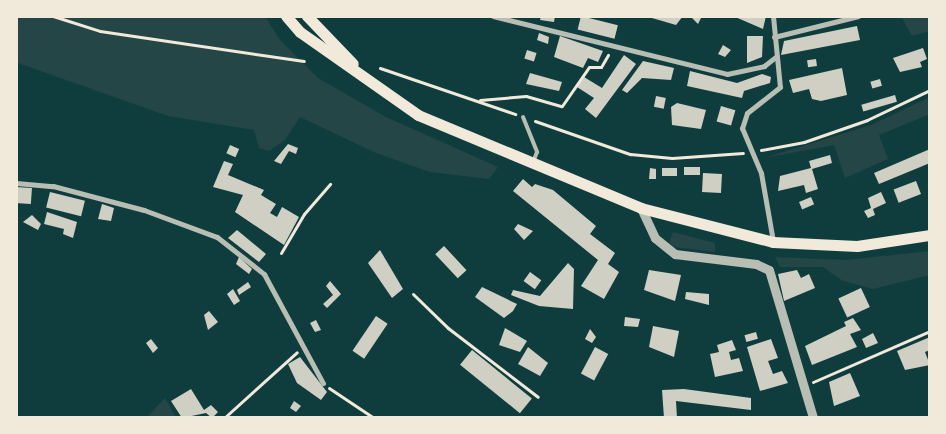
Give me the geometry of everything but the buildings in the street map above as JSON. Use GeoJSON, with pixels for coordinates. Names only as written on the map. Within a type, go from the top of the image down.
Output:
{"type":"FeatureCollection","features":[{"type":"Feature","properties":{"kind":"main road"},"geometry":{"type":"LineString","coordinates":[[286,16],[300,32],[379,90],[418,115],[641,208],[773,242],[857,246],[930,235]]}},
{"type":"Feature","properties":{"kind":"main road"},"geometry":{"type":"LineString","coordinates":[[307,16],[379,90]]}},
{"type":"Feature","properties":{"kind":"street"},"geometry":{"type":"LineString","coordinates":[[493,16],[728,74],[764,66],[777,56]]}},
{"type":"Feature","properties":{"kind":"street"},"geometry":{"type":"LineString","coordinates":[[773,16],[780,87],[747,113],[742,128],[761,173],[773,242]]}},
{"type":"Feature","properties":{"kind":"street"},"geometry":{"type":"LineString","coordinates":[[774,38],[858,16]]}},
{"type":"Feature","properties":{"kind":"street"},"geometry":{"type":"LineString","coordinates":[[16,183],[53,186],[144,210],[217,237],[264,274],[301,348],[323,383]]}},
{"type":"Feature","properties":{"kind":"street"},"geometry":{"type":"LineString","coordinates":[[641,208],[656,238],[675,254],[756,264],[770,270],[806,385],[813,418]]}},
{"type":"Feature","properties":{"kind":"lane"},"geometry":{"type":"LineString","coordinates":[[522,116],[537,152],[533,164]]}},
{"type":"Feature","properties":{"kind":"path"},"geometry":{"type":"LineString","coordinates":[[53,16],[100,31],[304,61]]}},
{"type":"Feature","properties":{"kind":"path"},"geometry":{"type":"LineString","coordinates":[[478,100],[526,96],[562,106],[589,67],[601,67],[613,46]]}},
{"type":"Feature","properties":{"kind":"path"},"geometry":{"type":"LineString","coordinates":[[380,68],[478,100],[630,154],[672,158],[751,152],[813,139],[930,90]]}},
{"type":"Feature","properties":{"kind":"path"},"geometry":{"type":"LineString","coordinates":[[281,253],[304,214],[330,184]]}},
{"type":"Feature","properties":{"kind":"path"},"geometry":{"type":"LineString","coordinates":[[413,294],[448,328],[538,397]]}},
{"type":"Feature","properties":{"kind":"path"},"geometry":{"type":"LineString","coordinates":[[806,385],[930,331]]}},
{"type":"Feature","properties":{"kind":"path"},"geometry":{"type":"LineString","coordinates":[[224,418],[301,348]]}},
{"type":"Feature","properties":{"kind":"path"},"geometry":{"type":"LineString","coordinates":[[323,383],[374,418]]}},
{"type":"Feature","properties":{"kind":"shaded area"},"geometry":{"type":"Polygon","coordinates":[[[16,16],[265,16],[280,40],[318,78],[386,117],[498,167],[489,179],[430,172],[376,153],[300,117],[285,140],[269,151],[259,148],[254,130],[168,116],[18,63],[16,16]]]}},
{"type":"Feature","properties":{"kind":"shaded area"},"geometry":{"type":"Polygon","coordinates":[[[901,16],[930,16],[930,31],[912,36],[901,16]]]}},
{"type":"Feature","properties":{"kind":"shaded area"},"geometry":{"type":"Polygon","coordinates":[[[930,97],[930,114],[879,135],[888,159],[845,178],[834,145],[764,158],[871,125],[930,97]]]}},
{"type":"Feature","properties":{"kind":"shaded area"},"geometry":{"type":"Polygon","coordinates":[[[673,232],[715,243],[715,252],[674,247],[669,243],[673,232]]]}},
{"type":"Feature","properties":{"kind":"shaded area"},"geometry":{"type":"Polygon","coordinates":[[[930,251],[930,275],[873,289],[843,281],[823,267],[780,267],[775,257],[846,260],[930,251]]]}},
{"type":"Feature","properties":{"kind":"shaded area"},"geometry":{"type":"Polygon","coordinates":[[[165,398],[176,418],[146,418],[165,398]]]}}]}
